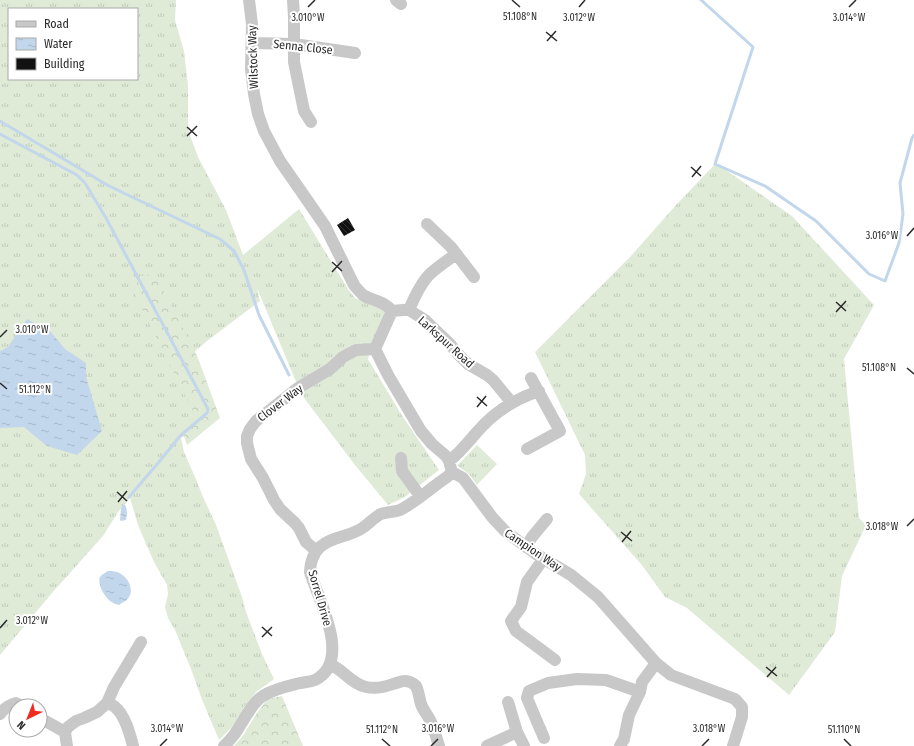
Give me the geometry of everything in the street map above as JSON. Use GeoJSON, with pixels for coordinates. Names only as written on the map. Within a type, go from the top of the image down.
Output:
{"type":"FeatureCollection","features":[{"type":"Feature","properties":{"kind":"street","name":"Wilstock Way"},"geometry":{"type":"LineString","coordinates":[[249,0],[252,24],[251,69],[258,114],[264,131],[280,161],[325,226],[354,285],[359,292],[389,307],[392,312]]}},
{"type":"Feature","properties":{"kind":"street"},"geometry":{"type":"LineString","coordinates":[[293,0],[294,62],[304,111],[311,122]]}},
{"type":"Feature","properties":{"kind":"street","name":"Senna Close"},"geometry":{"type":"LineString","coordinates":[[252,43],[294,44],[355,53]]}},
{"type":"Feature","properties":{"kind":"street"},"geometry":{"type":"LineString","coordinates":[[427,224],[451,248],[474,277]]}},
{"type":"Feature","properties":{"kind":"street"},"geometry":{"type":"LineString","coordinates":[[408,310],[431,272],[456,254]]}},
{"type":"Feature","properties":{"kind":"street","name":"Larkspur Road"},"geometry":{"type":"LineString","coordinates":[[392,312],[408,310],[425,320],[468,364],[493,380],[512,403]]}},
{"type":"Feature","properties":{"kind":"street"},"geometry":{"type":"LineString","coordinates":[[375,349],[392,312]]}},
{"type":"Feature","properties":{"kind":"street","name":"Campion Way"},"geometry":{"type":"LineString","coordinates":[[375,349],[391,380],[421,431],[450,467],[463,478],[486,510],[505,531],[526,547],[571,575],[598,597],[656,663],[671,675],[735,699],[742,707],[742,717],[733,746]]}},
{"type":"Feature","properties":{"kind":"street","name":"Clover Way"},"geometry":{"type":"LineString","coordinates":[[316,550],[306,542],[299,528],[280,509],[274,500],[251,459],[247,436],[250,428],[256,421],[298,388],[330,369],[343,357],[356,350],[375,349]]}},
{"type":"Feature","properties":{"kind":"street"},"geometry":{"type":"LineString","coordinates":[[527,449],[560,431],[531,378]]}},
{"type":"Feature","properties":{"kind":"street"},"geometry":{"type":"LineString","coordinates":[[316,550],[328,541],[361,529],[379,515],[400,510],[447,477],[456,456],[484,424],[512,403],[539,391]]}},
{"type":"Feature","properties":{"kind":"street"},"geometry":{"type":"LineString","coordinates":[[401,458],[402,471],[420,496]]}},
{"type":"Feature","properties":{"kind":"street"},"geometry":{"type":"LineString","coordinates":[[526,547],[547,519]]}},
{"type":"Feature","properties":{"kind":"street","name":"Sorrel Drive"},"geometry":{"type":"LineString","coordinates":[[316,550],[310,566],[310,572],[329,626],[332,648],[332,661],[330,664]]}},
{"type":"Feature","properties":{"kind":"street"},"geometry":{"type":"LineString","coordinates":[[544,558],[527,582],[521,607],[511,621],[516,631],[555,660]]}},
{"type":"Feature","properties":{"kind":"street"},"geometry":{"type":"LineString","coordinates":[[67,746],[65,732],[68,727],[97,712],[107,703],[114,687],[141,642]]}},
{"type":"Feature","properties":{"kind":"street"},"geometry":{"type":"LineString","coordinates":[[620,746],[624,739],[629,715],[640,692],[642,682],[656,663]]}},
{"type":"Feature","properties":{"kind":"street"},"geometry":{"type":"LineString","coordinates":[[224,746],[235,734],[250,710],[263,695],[275,690],[314,680],[321,676],[330,664],[354,682],[364,687],[371,688],[405,681],[411,682],[418,692],[421,704],[429,719],[438,746]]}},
{"type":"Feature","properties":{"kind":"street"},"geometry":{"type":"LineString","coordinates":[[544,738],[527,698],[529,691],[548,683],[577,679],[606,680],[640,692]]}},
{"type":"Feature","properties":{"kind":"street"},"geometry":{"type":"LineString","coordinates":[[508,702],[517,732],[524,746]]}},
{"type":"Feature","properties":{"kind":"street"},"geometry":{"type":"LineString","coordinates":[[107,703],[114,706],[120,712],[133,746]]}},
{"type":"Feature","properties":{"kind":"street"},"geometry":{"type":"LineString","coordinates":[[0,714],[4,708],[8,706]]}},
{"type":"Feature","properties":{"kind":"street"},"geometry":{"type":"LineString","coordinates":[[48,722],[65,732]]}},
{"type":"Feature","properties":{"kind":"street"},"geometry":{"type":"LineString","coordinates":[[487,746],[517,732]]}},
{"type":"Feature","properties":{"kind":"green space"},"geometry":{"type":"Polygon","coordinates":[[[0,0],[176,0],[175,20],[184,51],[188,86],[188,130],[198,157],[226,210],[243,255],[299,209],[355,298],[386,311],[368,359],[401,414],[439,470],[405,497],[388,505],[355,465],[304,398],[257,288],[260,301],[207,341],[185,360],[211,412],[181,438],[184,452],[216,525],[246,612],[262,654],[274,679],[256,692],[244,707],[234,725],[219,740],[175,630],[168,618],[165,607],[168,594],[167,585],[154,562],[138,525],[130,498],[118,512],[103,536],[52,593],[0,655],[0,0]]]}},
{"type":"Feature","properties":{"kind":"green space"},"geometry":{"type":"Polygon","coordinates":[[[715,164],[792,216],[874,305],[844,359],[859,518],[866,525],[842,576],[835,632],[789,695],[687,608],[665,597],[641,564],[579,494],[586,474],[585,455],[535,352],[630,257],[715,164]]]}},
{"type":"Feature","properties":{"kind":"green space"},"geometry":{"type":"Polygon","coordinates":[[[141,274],[156,276],[198,358],[220,418],[187,445],[181,428],[194,413],[133,291],[141,274]]]}},
{"type":"Feature","properties":{"kind":"green space"},"geometry":{"type":"Polygon","coordinates":[[[477,445],[497,464],[477,485],[469,474],[458,465],[477,445]]]}},
{"type":"Feature","properties":{"kind":"green space"},"geometry":{"type":"Polygon","coordinates":[[[282,696],[303,746],[234,746],[242,737],[266,701],[282,696]]]}},
{"type":"Feature","properties":{"kind":"water"},"geometry":{"type":"Polygon","coordinates":[[[27,319],[50,331],[65,349],[86,363],[86,377],[102,431],[77,455],[47,446],[24,427],[0,428],[0,351],[8,347],[27,319]]]}},
{"type":"Feature","properties":{"kind":"water"},"geometry":{"type":"Polygon","coordinates":[[[124,504],[127,510],[126,520],[121,521],[121,508],[124,504]]]}},
{"type":"Feature","properties":{"kind":"water"},"geometry":{"type":"Polygon","coordinates":[[[108,571],[115,571],[124,576],[131,587],[129,597],[119,605],[108,599],[103,593],[99,583],[100,577],[108,571]]]}},
{"type":"Feature","properties":{"kind":"building"},"geometry":{"type":"Polygon","coordinates":[[[348,218],[355,230],[344,236],[337,225],[348,218]]]}},
{"type":"Feature","properties":{"kind":"waterway"},"geometry":{"type":"LineString","coordinates":[[701,0],[753,47],[715,164],[765,186],[816,221],[869,274],[885,281],[899,243],[903,214],[900,183],[914,135]]}},
{"type":"Feature","properties":{"kind":"waterway"},"geometry":{"type":"LineString","coordinates":[[0,121],[109,186],[220,239],[234,251],[244,270],[259,315],[289,375]]}},
{"type":"Feature","properties":{"kind":"waterway"},"geometry":{"type":"LineString","coordinates":[[0,134],[77,175],[85,183],[106,218],[208,409],[207,413],[180,436],[129,497]]}}]}
